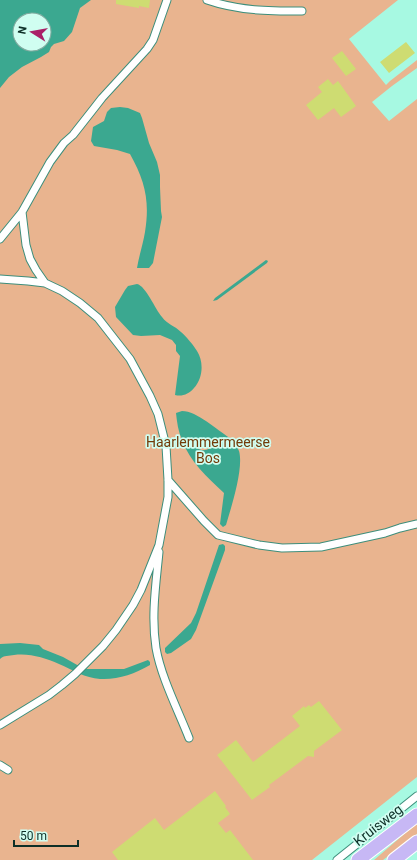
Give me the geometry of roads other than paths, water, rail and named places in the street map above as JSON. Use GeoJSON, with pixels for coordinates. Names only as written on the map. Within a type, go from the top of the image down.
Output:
{"type":"FeatureCollection","features":[{"type":"Feature","properties":{"kind":"highway","name":"Kruisweg"},"geometry":{"type":"LineString","coordinates":[[358,860],[417,815]]}},
{"type":"Feature","properties":{"kind":"highway"},"geometry":{"type":"LineString","coordinates":[[394,860],[417,842]]}},
{"type":"Feature","properties":{"kind":"street"},"geometry":{"type":"LineString","coordinates":[[0,239],[22,212],[50,162],[64,143],[73,135],[102,98],[148,49],[153,40],[167,0]]}},
{"type":"Feature","properties":{"kind":"street"},"geometry":{"type":"LineString","coordinates":[[207,0],[228,6],[261,11],[302,11]]}},
{"type":"Feature","properties":{"kind":"street"},"geometry":{"type":"LineString","coordinates":[[22,212],[26,245],[30,259],[45,283]]}},
{"type":"Feature","properties":{"kind":"street"},"geometry":{"type":"LineString","coordinates":[[0,279],[45,283],[62,291],[80,303],[98,318],[130,359],[158,414],[166,446],[168,496],[159,545],[154,608],[154,635],[160,668],[189,738]]}},
{"type":"Feature","properties":{"kind":"street"},"geometry":{"type":"LineString","coordinates":[[168,480],[218,535],[259,545],[282,548],[321,547],[385,533],[417,524]]}},
{"type":"Feature","properties":{"kind":"street"},"geometry":{"type":"LineString","coordinates":[[0,725],[49,695],[75,674],[103,646],[133,605],[141,590],[159,545]]}},
{"type":"Feature","properties":{"kind":"street"},"geometry":{"type":"LineString","coordinates":[[0,765],[8,770]]}},
{"type":"Feature","properties":{"kind":"street"},"geometry":{"type":"LineString","coordinates":[[336,860],[417,796]]}},
{"type":"Feature","properties":{"kind":"park label","name":"Haarlemmermeerse Bos"},"geometry":{"type":"Point","coordinates":[208,450]}}]}
